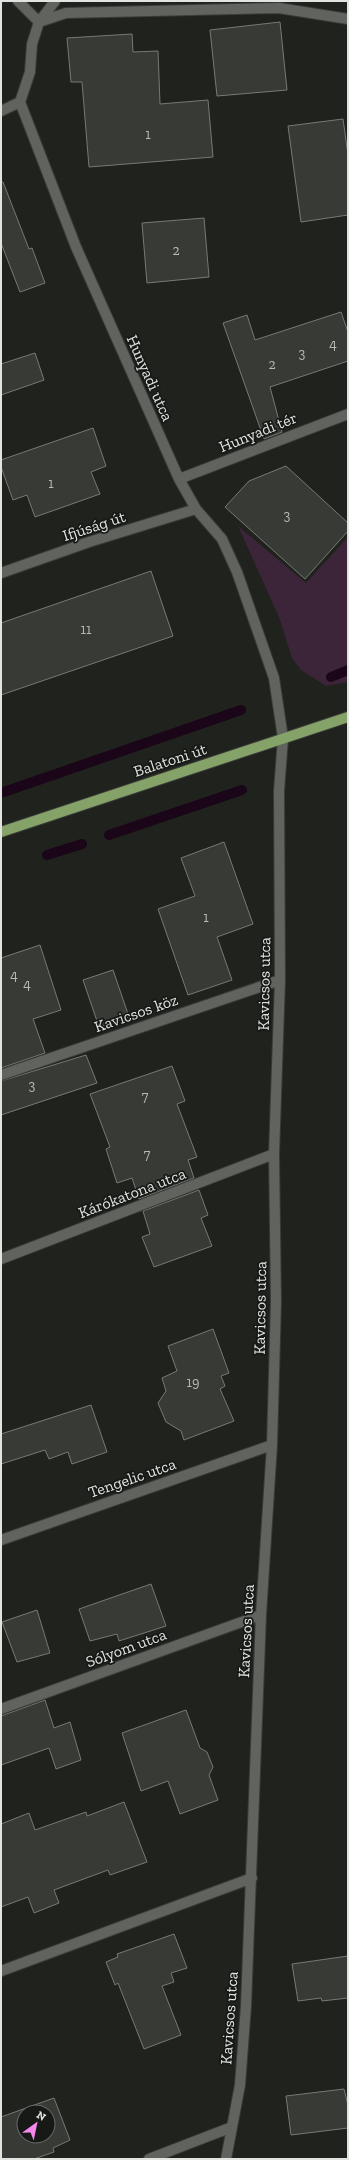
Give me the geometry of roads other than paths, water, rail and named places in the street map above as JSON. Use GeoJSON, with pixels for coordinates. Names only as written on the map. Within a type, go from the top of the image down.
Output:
{"type":"FeatureCollection","features":[{"type":"Feature","properties":{"kind":"main road","name":"Balatoni út"},"geometry":{"type":"LineString","coordinates":[[1,832],[348,717]]}},
{"type":"Feature","properties":{"kind":"street"},"geometry":{"type":"LineString","coordinates":[[18,1],[39,22]]}},
{"type":"Feature","properties":{"kind":"street"},"geometry":{"type":"LineString","coordinates":[[1,111],[20,102],[30,72],[32,44],[39,22],[55,1]]}},
{"type":"Feature","properties":{"kind":"street"},"geometry":{"type":"LineString","coordinates":[[39,22],[66,13],[278,4],[348,19]]}},
{"type":"Feature","properties":{"kind":"street","name":"Hunyadi utca"},"geometry":{"type":"LineString","coordinates":[[20,102],[76,247],[179,479],[196,509],[222,539],[236,572],[274,678],[283,738]]}},
{"type":"Feature","properties":{"kind":"street","name":"Hunyadi tér"},"geometry":{"type":"LineString","coordinates":[[179,479],[348,414]]}},
{"type":"Feature","properties":{"kind":"street","name":"Ifjúság út"},"geometry":{"type":"LineString","coordinates":[[1,573],[89,542],[196,509]]}},
{"type":"Feature","properties":{"kind":"street","name":"Kavicsos utca"},"geometry":{"type":"LineString","coordinates":[[226,2159],[240,2085],[252,1878],[261,1615],[272,1445],[276,1302],[274,1154],[280,980],[279,800],[283,738]]}},
{"type":"Feature","properties":{"kind":"street","name":"Kavicsos köz"},"geometry":{"type":"LineString","coordinates":[[1,1075],[280,980]]}},
{"type":"Feature","properties":{"kind":"street","name":"Kárókatona utca"},"geometry":{"type":"LineString","coordinates":[[1,1260],[274,1154]]}},
{"type":"Feature","properties":{"kind":"street","name":"Tengelic utca"},"geometry":{"type":"LineString","coordinates":[[1,1540],[272,1445]]}},
{"type":"Feature","properties":{"kind":"street","name":"Sólyom utca"},"geometry":{"type":"LineString","coordinates":[[1,1709],[261,1615]]}},
{"type":"Feature","properties":{"kind":"street"},"geometry":{"type":"LineString","coordinates":[[1,1971],[252,1878]]}},
{"type":"Feature","properties":{"kind":"street"},"geometry":{"type":"LineString","coordinates":[[149,2159],[232,2127]]}},
{"type":"Feature","properties":{"kind":"waterway"},"geometry":{"type":"LineString","coordinates":[[331,677],[348,670]]}},
{"type":"Feature","properties":{"kind":"waterway"},"geometry":{"type":"LineString","coordinates":[[1,793],[241,710]]}},
{"type":"Feature","properties":{"kind":"waterway"},"geometry":{"type":"LineString","coordinates":[[109,835],[242,790]]}},
{"type":"Feature","properties":{"kind":"waterway"},"geometry":{"type":"LineString","coordinates":[[47,855],[82,844]]}}]}
